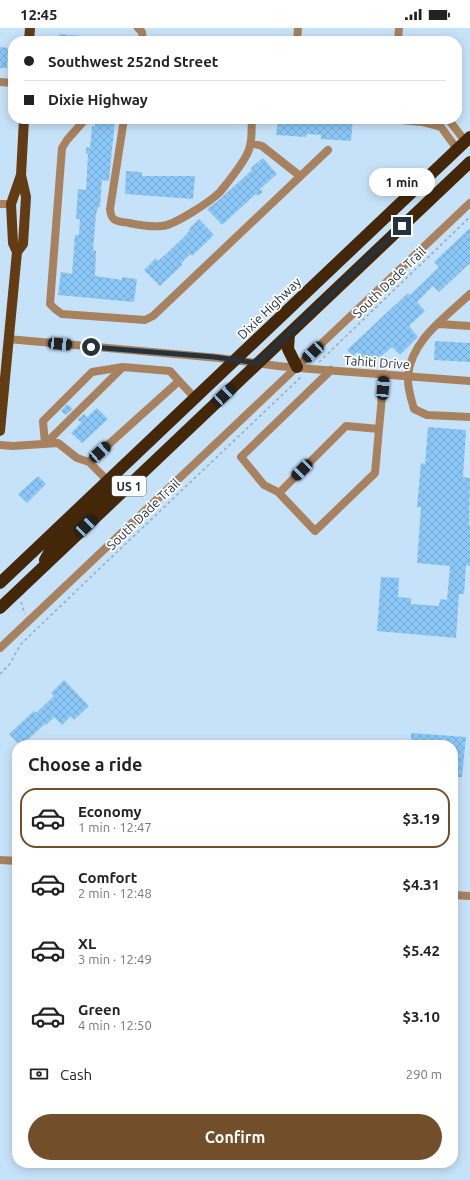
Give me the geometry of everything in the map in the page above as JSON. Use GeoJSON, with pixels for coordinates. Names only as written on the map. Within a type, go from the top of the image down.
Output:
{"type":"FeatureCollection","features":[{"type":"Feature","properties":{"kind":"highway","name":"Dixie Highway"},"geometry":{"type":"LineString","coordinates":[[0,583],[464,142]]}},
{"type":"Feature","properties":{"kind":"highway","name":"US 1"},"geometry":{"type":"LineString","coordinates":[[0,608],[470,162]]}},
{"type":"Feature","properties":{"kind":"highway"},"geometry":{"type":"LineString","coordinates":[[289,334],[288,349],[300,372]]}},
{"type":"Feature","properties":{"kind":"highway"},"geometry":{"type":"LineString","coordinates":[[40,570],[54,544],[103,498],[107,492],[108,481]]}},
{"type":"Feature","properties":{"kind":"main road"},"geometry":{"type":"LineString","coordinates":[[0,431],[5,342],[17,252],[23,244],[26,197],[21,175],[24,124]]}},
{"type":"Feature","properties":{"kind":"main road"},"geometry":{"type":"LineString","coordinates":[[17,252],[13,243],[11,204],[21,175]]}},
{"type":"Feature","properties":{"kind":"street"},"geometry":{"type":"LineString","coordinates":[[81,124],[62,148],[50,304],[62,314],[145,320],[153,316],[328,150]]}},
{"type":"Feature","properties":{"kind":"street"},"geometry":{"type":"LineString","coordinates":[[123,124],[110,216],[114,220],[132,224],[164,226],[184,218],[219,193],[245,159],[249,151],[252,124]]}},
{"type":"Feature","properties":{"kind":"street"},"geometry":{"type":"LineString","coordinates":[[429,124],[440,127],[464,142]]}},
{"type":"Feature","properties":{"kind":"street"},"geometry":{"type":"LineString","coordinates":[[451,124],[464,142]]}},
{"type":"Feature","properties":{"kind":"street"},"geometry":{"type":"LineString","coordinates":[[251,143],[262,146],[300,176]]}},
{"type":"Feature","properties":{"kind":"street"},"geometry":{"type":"LineString","coordinates":[[0,648],[300,372],[470,203]]}},
{"type":"Feature","properties":{"kind":"street"},"geometry":{"type":"LineString","coordinates":[[0,204],[11,204]]}},
{"type":"Feature","properties":{"kind":"street"},"geometry":{"type":"LineString","coordinates":[[470,294],[422,340],[410,364],[408,376],[409,392],[414,409],[427,415],[470,417]]}},
{"type":"Feature","properties":{"kind":"street"},"geometry":{"type":"LineString","coordinates":[[439,324],[470,326]]}},
{"type":"Feature","properties":{"kind":"street","name":"Tahiti Drive"},"geometry":{"type":"LineString","coordinates":[[5,342],[236,360],[300,372],[331,370],[470,381]]}},
{"type":"Feature","properties":{"kind":"street"},"geometry":{"type":"LineString","coordinates":[[45,444],[43,421],[92,372],[122,367],[170,371],[195,398]]}},
{"type":"Feature","properties":{"kind":"street"},"geometry":{"type":"LineString","coordinates":[[45,444],[122,367]]}},
{"type":"Feature","properties":{"kind":"street"},"geometry":{"type":"LineString","coordinates":[[331,370],[242,457],[264,485],[280,493],[315,531],[375,473],[384,374]]}},
{"type":"Feature","properties":{"kind":"street"},"geometry":{"type":"LineString","coordinates":[[89,462],[179,381]]}},
{"type":"Feature","properties":{"kind":"street"},"geometry":{"type":"LineString","coordinates":[[280,493],[346,426],[379,429]]}},
{"type":"Feature","properties":{"kind":"street"},"geometry":{"type":"LineString","coordinates":[[0,445],[13,446],[58,443],[77,458],[89,462],[108,481]]}},
{"type":"Feature","properties":{"kind":"street"},"geometry":{"type":"LineString","coordinates":[[0,860],[12,861]]}},
{"type":"Feature","properties":{"kind":"street"},"geometry":{"type":"LineString","coordinates":[[458,895],[470,896]]}},
{"type":"Feature","properties":{"kind":"path","name":"South Dade Trail"},"geometry":{"type":"LineString","coordinates":[[321,360],[470,217]]}},
{"type":"Feature","properties":{"kind":"path","name":"South Dade Trail"},"geometry":{"type":"LineString","coordinates":[[0,674],[10,665],[21,644],[300,372]]}},
{"type":"Feature","properties":{"kind":"path"},"geometry":{"type":"LineString","coordinates":[[20,597],[26,616]]}},
{"type":"Feature","properties":{"kind":"building"},"geometry":{"type":"Polygon","coordinates":[[[59,34],[82,36],[59,36],[59,34]]]}},
{"type":"Feature","properties":{"kind":"building"},"geometry":{"type":"Polygon","coordinates":[[[0,47],[8,48],[7,68],[0,68],[0,47]]]}},
{"type":"Feature","properties":{"kind":"building"},"geometry":{"type":"Polygon","coordinates":[[[95,124],[115,124],[109,181],[102,180],[100,207],[98,207],[96,214],[93,250],[96,251],[95,276],[122,280],[122,277],[137,279],[134,302],[58,295],[61,272],[72,274],[75,235],[79,235],[80,219],[76,219],[78,189],[86,190],[88,154],[86,154],[86,147],[90,148],[92,126],[95,127],[95,124]]]}},
{"type":"Feature","properties":{"kind":"building"},"geometry":{"type":"Polygon","coordinates":[[[277,124],[353,124],[351,141],[321,139],[321,135],[307,134],[306,137],[276,135],[277,124]]]}},
{"type":"Feature","properties":{"kind":"building"},"geometry":{"type":"Polygon","coordinates":[[[263,158],[277,174],[260,189],[263,192],[258,196],[256,194],[222,225],[207,209],[252,170],[251,168],[263,158]]]}},
{"type":"Feature","properties":{"kind":"building"},"geometry":{"type":"Polygon","coordinates":[[[126,171],[142,172],[142,176],[195,176],[193,199],[125,194],[126,171]]]}},
{"type":"Feature","properties":{"kind":"building"},"geometry":{"type":"Polygon","coordinates":[[[199,219],[214,235],[192,256],[190,254],[181,263],[182,265],[160,286],[144,270],[156,258],[158,261],[164,256],[184,237],[190,230],[189,229],[199,219]]]}},
{"type":"Feature","properties":{"kind":"building"},"geometry":{"type":"Polygon","coordinates":[[[470,228],[470,263],[439,292],[433,286],[417,302],[425,311],[409,326],[418,337],[400,355],[392,347],[379,358],[377,356],[369,364],[357,352],[353,356],[347,350],[408,293],[410,295],[439,267],[434,262],[470,228]]]}},
{"type":"Feature","properties":{"kind":"building"},"geometry":{"type":"Polygon","coordinates":[[[435,341],[470,343],[470,362],[434,360],[435,341]]]}},
{"type":"Feature","properties":{"kind":"building"},"geometry":{"type":"Polygon","coordinates":[[[67,404],[73,409],[66,415],[61,411],[67,404]]]}},
{"type":"Feature","properties":{"kind":"building"},"geometry":{"type":"Polygon","coordinates":[[[97,408],[108,419],[82,443],[71,433],[82,422],[77,420],[84,414],[87,417],[97,408]]]}},
{"type":"Feature","properties":{"kind":"building"},"geometry":{"type":"Polygon","coordinates":[[[428,427],[466,430],[463,477],[470,478],[470,566],[466,565],[464,594],[459,594],[456,638],[377,631],[381,577],[399,578],[398,597],[411,598],[411,604],[439,606],[440,599],[447,600],[450,566],[417,563],[421,507],[417,507],[421,463],[425,464],[428,427]]]}},
{"type":"Feature","properties":{"kind":"building"},"geometry":{"type":"Polygon","coordinates":[[[38,476],[46,484],[27,503],[18,494],[38,476]]]}},
{"type":"Feature","properties":{"kind":"building"},"geometry":{"type":"Polygon","coordinates":[[[64,680],[89,706],[74,720],[71,716],[62,725],[54,717],[27,740],[15,740],[9,734],[34,711],[36,713],[54,696],[51,693],[64,680]]]}},
{"type":"Feature","properties":{"kind":"building"},"geometry":{"type":"Polygon","coordinates":[[[411,733],[466,737],[462,777],[458,777],[458,740],[411,740],[411,733]]]}},
{"type":"Feature","properties":{"kind":"route"},"geometry":{"type":"LineString","coordinates":[[91,347],[214,357],[258,363],[402,226]]}}]}
